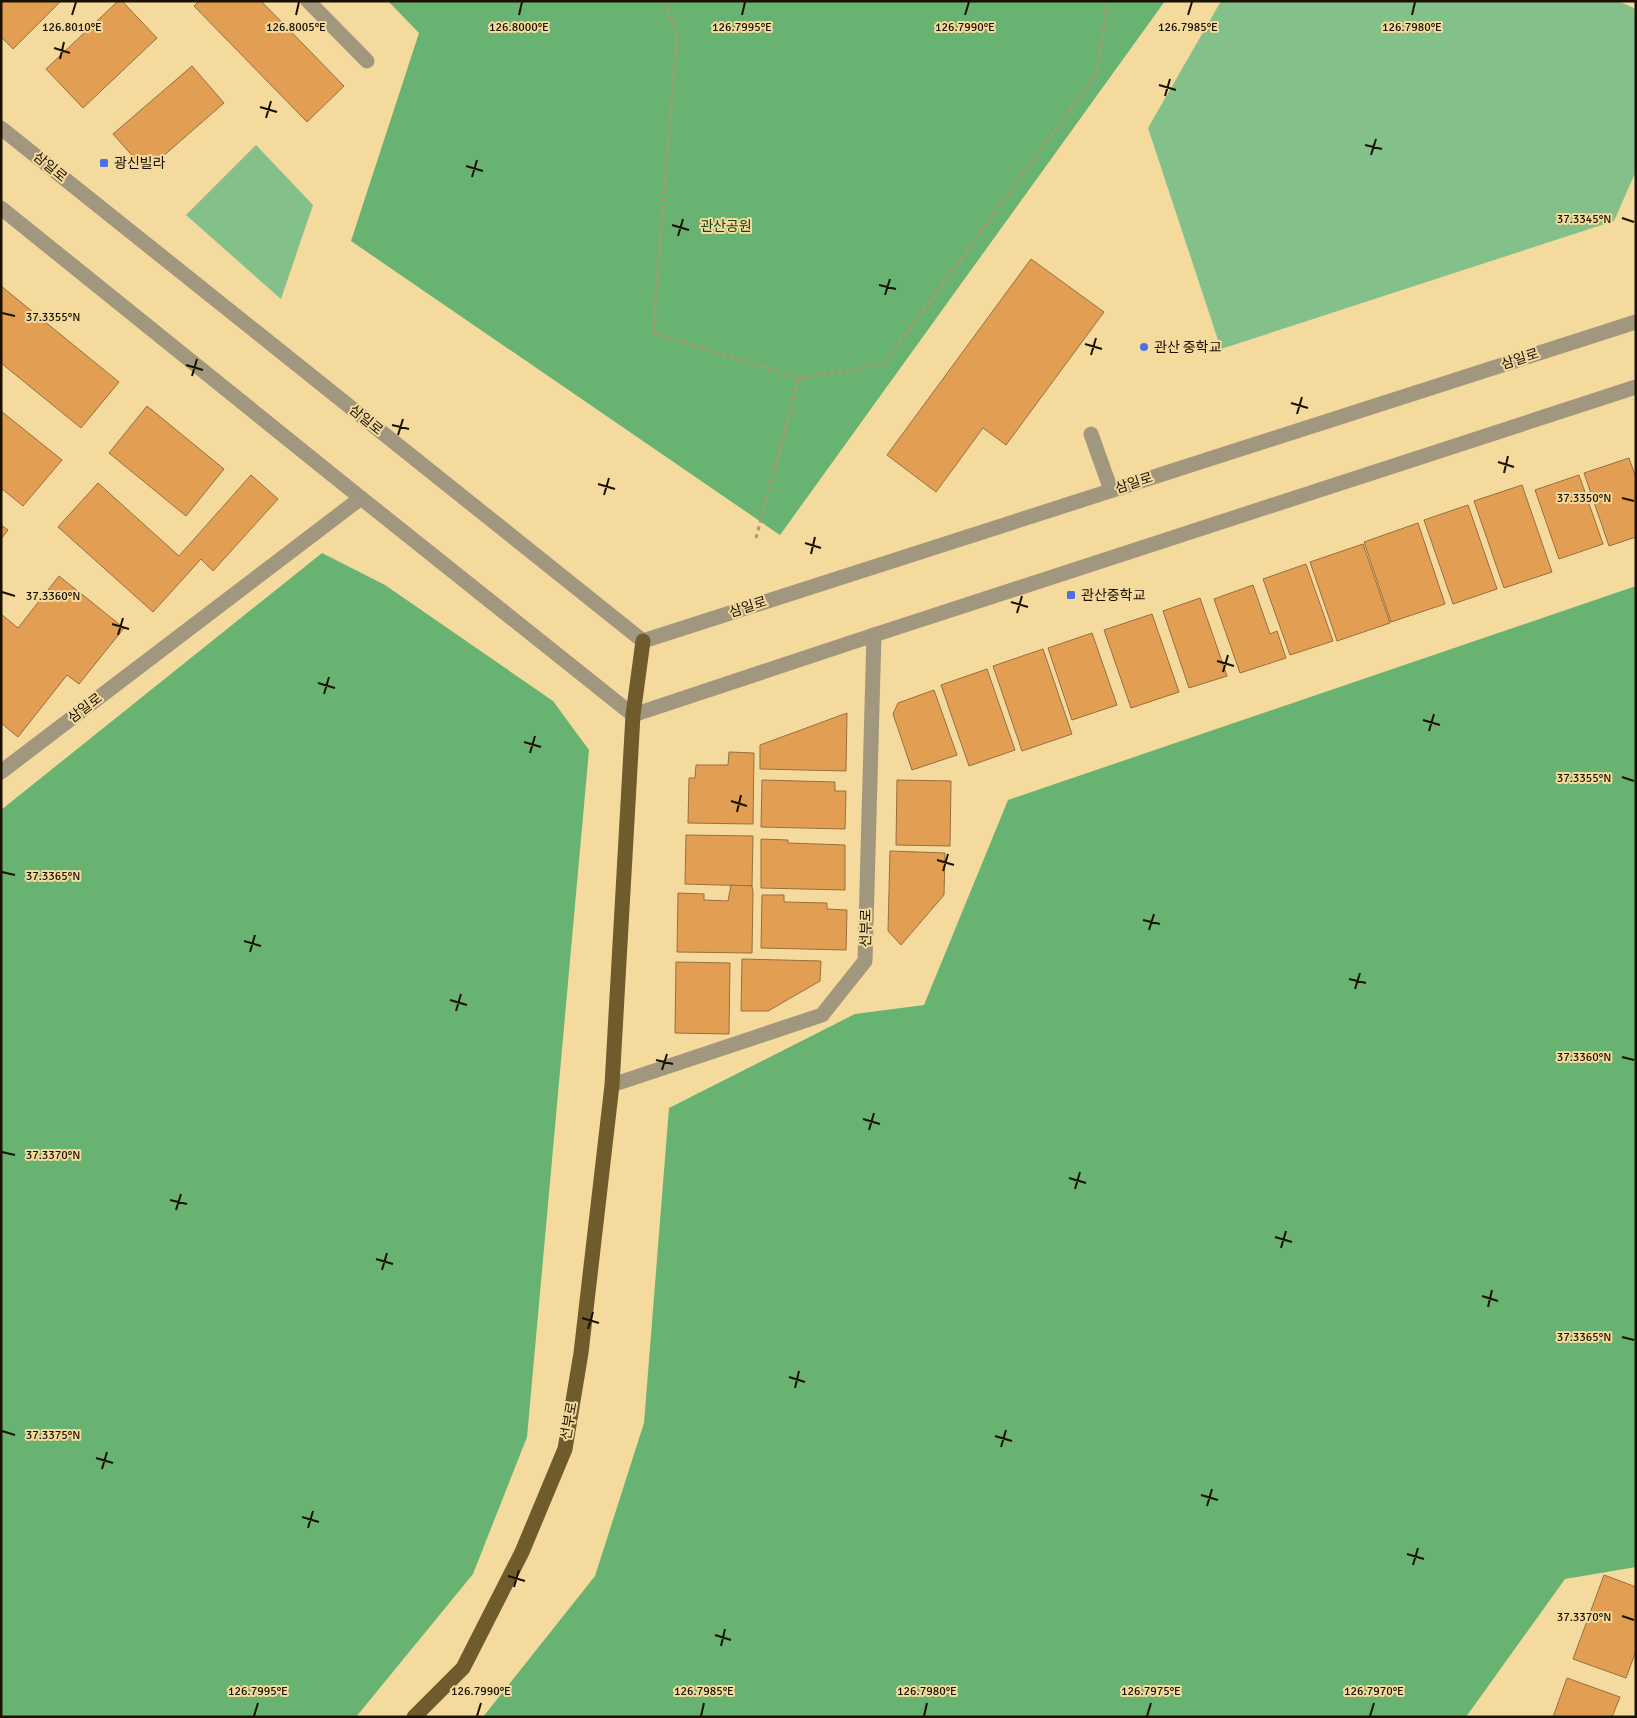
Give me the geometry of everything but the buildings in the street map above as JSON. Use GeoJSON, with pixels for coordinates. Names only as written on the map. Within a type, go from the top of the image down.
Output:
{"type":"FeatureCollection","features":[{"type":"Feature","properties":{"kind":"main road","name":"선부로"},"geometry":{"type":"LineString","coordinates":[[414,1717],[463,1668],[522,1552],[564,1449],[581,1353],[612,1085],[633,715],[643,641]]}},
{"type":"Feature","properties":{"kind":"street"},"geometry":{"type":"LineString","coordinates":[[308,1],[367,61]]}},
{"type":"Feature","properties":{"kind":"street","name":"삼일로"},"geometry":{"type":"LineString","coordinates":[[1,128],[643,641],[1636,322]]}},
{"type":"Feature","properties":{"kind":"street"},"geometry":{"type":"LineString","coordinates":[[1,208],[633,715],[1636,386]]}},
{"type":"Feature","properties":{"kind":"street"},"geometry":{"type":"LineString","coordinates":[[1091,434],[1111,490]]}},
{"type":"Feature","properties":{"kind":"street","name":"삼일로"},"geometry":{"type":"LineString","coordinates":[[1,772],[361,498]]}},
{"type":"Feature","properties":{"kind":"street","name":"선부로"},"geometry":{"type":"LineString","coordinates":[[612,1085],[822,1015],[865,961],[874,635]]}},
{"type":"Feature","properties":{"kind":"path"},"geometry":{"type":"LineString","coordinates":[[664,1],[677,32],[653,333],[799,378],[884,364],[1097,73],[1108,1]]}},
{"type":"Feature","properties":{"kind":"path"},"geometry":{"type":"LineString","coordinates":[[756,538],[799,378]]}},
{"type":"Feature","properties":{"kind":"green space","name":"관산공원"},"geometry":{"type":"Polygon","coordinates":[[[388,1],[1165,1],[780,535],[351,241],[419,33],[388,1]]]}},
{"type":"Feature","properties":{"kind":"green space"},"geometry":{"type":"Polygon","coordinates":[[[1221,1],[1618,1],[1636,9],[1636,171],[1614,221],[1221,349],[1148,128],[1221,1]]]}},
{"type":"Feature","properties":{"kind":"green space"},"geometry":{"type":"Polygon","coordinates":[[[256,145],[313,205],[281,299],[186,215],[256,145]]]}},
{"type":"Feature","properties":{"kind":"green space"},"geometry":{"type":"Polygon","coordinates":[[[322,553],[385,585],[553,701],[589,750],[527,1437],[473,1574],[356,1717],[1,1717],[1,810],[322,553]]]}},
{"type":"Feature","properties":{"kind":"green space"},"geometry":{"type":"Polygon","coordinates":[[[1636,586],[1636,1567],[1565,1579],[1466,1717],[483,1717],[595,1576],[644,1423],[669,1108],[855,1014],[924,1005],[1008,800],[1636,586]]]}},
{"type":"Feature","properties":{"kind":"place","name":"광신빌라"},"geometry":{"type":"Point","coordinates":[104,163]}},
{"type":"Feature","properties":{"kind":"place","name":"관산 중학교"},"geometry":{"type":"Point","coordinates":[1144,347]}},
{"type":"Feature","properties":{"kind":"place","name":"관산중학교"},"geometry":{"type":"Point","coordinates":[1071,595]}}]}
